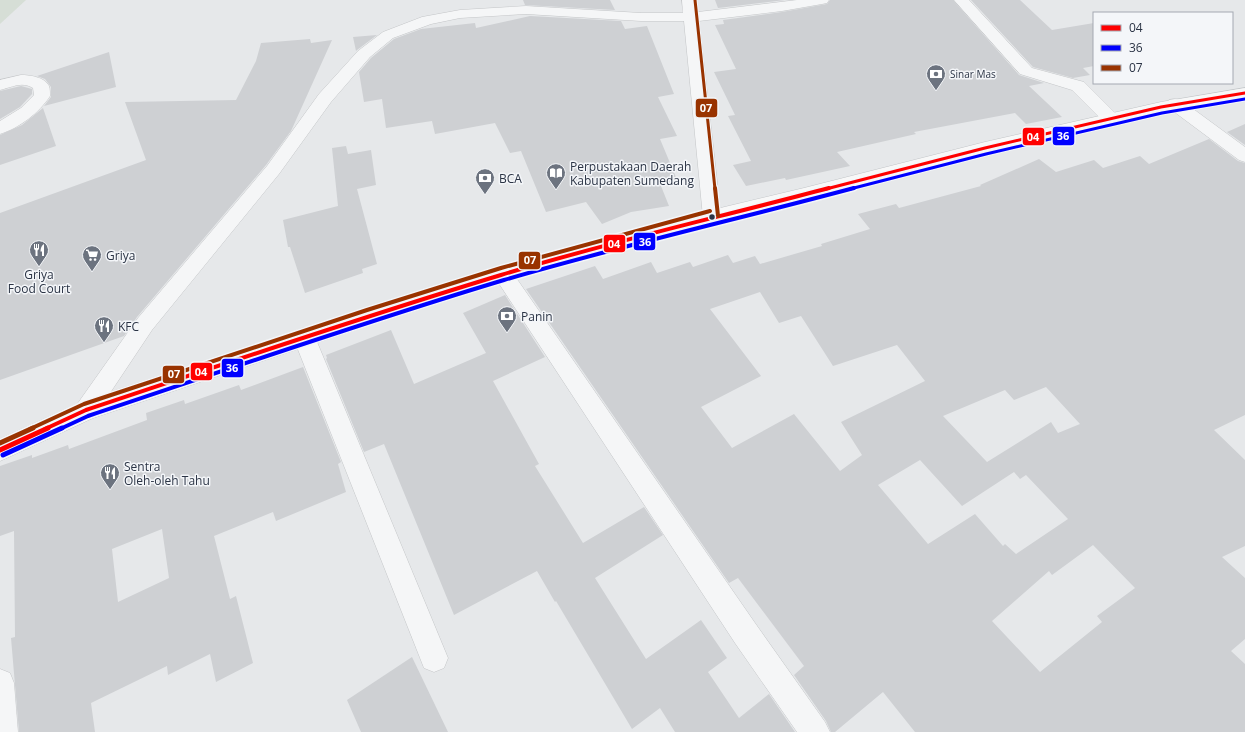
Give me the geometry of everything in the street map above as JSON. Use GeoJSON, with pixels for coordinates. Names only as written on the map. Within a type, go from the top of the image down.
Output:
{"type":"FeatureCollection","features":[{"type":"Feature","properties":{"kind":"main road"},"geometry":{"type":"LineString","coordinates":[[0,450],[86,410],[304,337],[503,274],[712,217],[804,195],[985,148],[1175,104],[1245,93]]}},
{"type":"Feature","properties":{"kind":"street"},"geometry":{"type":"LineString","coordinates":[[86,410],[145,324],[273,170],[326,98],[364,54],[388,35],[434,19],[460,14],[519,11],[586,13],[641,17],[690,8],[782,7],[822,0]]}},
{"type":"Feature","properties":{"kind":"street"},"geometry":{"type":"LineString","coordinates":[[961,0],[1026,71],[1078,86],[1111,118]]}},
{"type":"Feature","properties":{"kind":"street"},"geometry":{"type":"LineString","coordinates":[[690,8],[712,217]]}},
{"type":"Feature","properties":{"kind":"street"},"geometry":{"type":"LineString","coordinates":[[0,85],[22,78],[31,79],[41,86],[42,96],[27,112],[0,128]]}},
{"type":"Feature","properties":{"kind":"street"},"geometry":{"type":"LineString","coordinates":[[1175,104],[1245,156]]}},
{"type":"Feature","properties":{"kind":"street"},"geometry":{"type":"LineString","coordinates":[[503,274],[740,627],[815,732]]}},
{"type":"Feature","properties":{"kind":"street"},"geometry":{"type":"LineString","coordinates":[[304,337],[434,658]]}},
{"type":"Feature","properties":{"kind":"street"},"geometry":{"type":"LineString","coordinates":[[0,683],[3,732]]}},
{"type":"Feature","properties":{"kind":"shaded area"},"geometry":{"type":"Polygon","coordinates":[[[0,0],[26,0],[0,24],[0,0]]]}},
{"type":"Feature","properties":{"kind":"building"},"geometry":{"type":"Polygon","coordinates":[[[523,0],[610,0],[615,10],[525,5],[523,0]]]}},
{"type":"Feature","properties":{"kind":"building"},"geometry":{"type":"Polygon","coordinates":[[[715,0],[785,0],[718,8],[715,0]]]}},
{"type":"Feature","properties":{"kind":"building"},"geometry":{"type":"Polygon","coordinates":[[[830,0],[953,0],[1019,75],[1044,83],[1029,86],[1062,117],[1026,124],[1015,113],[914,132],[916,134],[837,152],[850,166],[786,180],[785,178],[746,186],[733,165],[751,161],[728,116],[735,115],[714,72],[736,69],[715,25],[724,24],[723,20],[827,4],[830,0]]]}},
{"type":"Feature","properties":{"kind":"building"},"geometry":{"type":"Polygon","coordinates":[[[971,0],[1020,0],[1052,30],[1093,23],[1093,66],[1083,68],[1090,75],[1073,78],[1033,67],[971,0]]]}},
{"type":"Feature","properties":{"kind":"building"},"geometry":{"type":"Polygon","coordinates":[[[530,16],[621,21],[625,29],[647,26],[674,94],[658,97],[677,136],[660,139],[678,182],[661,186],[669,206],[631,212],[602,224],[586,202],[546,212],[521,151],[510,153],[495,123],[435,134],[432,121],[386,128],[382,99],[364,102],[359,72],[371,58],[394,39],[421,29],[475,23],[476,28],[530,16]]]}},
{"type":"Feature","properties":{"kind":"building"},"geometry":{"type":"Polygon","coordinates":[[[377,35],[357,50],[356,51],[353,37],[377,35]]]}},
{"type":"Feature","properties":{"kind":"building","name":"Griya"},"geometry":{"type":"Polygon","coordinates":[[[310,39],[311,43],[332,40],[291,131],[266,165],[137,317],[124,336],[0,380],[0,213],[146,160],[125,102],[236,100],[256,61],[261,43],[310,39]]]}},
{"type":"Feature","properties":{"kind":"building"},"geometry":{"type":"Polygon","coordinates":[[[109,52],[116,87],[44,106],[51,97],[51,87],[45,79],[37,76],[109,52]]]}},
{"type":"Feature","properties":{"kind":"building"},"geometry":{"type":"Polygon","coordinates":[[[21,86],[32,89],[32,94],[20,107],[0,119],[0,91],[21,86]]]}},
{"type":"Feature","properties":{"kind":"building"},"geometry":{"type":"Polygon","coordinates":[[[43,108],[56,146],[0,165],[0,135],[22,125],[43,108]]]}},
{"type":"Feature","properties":{"kind":"building"},"geometry":{"type":"Polygon","coordinates":[[[1245,124],[1245,145],[1227,132],[1245,124]]]}},
{"type":"Feature","properties":{"kind":"building"},"geometry":{"type":"Polygon","coordinates":[[[1209,139],[1238,161],[1245,163],[1245,415],[1214,430],[1245,460],[1245,546],[1222,557],[1245,578],[1245,639],[1231,651],[1245,664],[1245,732],[915,732],[883,692],[835,732],[831,732],[826,721],[794,675],[804,666],[738,578],[729,583],[526,289],[595,266],[603,279],[651,262],[657,273],[690,262],[693,267],[728,255],[733,263],[755,256],[760,264],[822,246],[821,244],[870,229],[858,214],[896,204],[899,208],[981,186],[980,185],[1039,159],[1056,172],[1094,160],[1103,168],[1140,156],[1149,164],[1209,139]],[[760,292],[710,309],[761,376],[701,407],[732,448],[794,414],[840,471],[862,455],[841,422],[925,381],[897,345],[833,366],[801,316],[779,323],[760,292]],[[1046,387],[1014,400],[1005,390],[943,416],[987,462],[1051,422],[1058,433],[1080,424],[1046,387]],[[920,460],[878,485],[928,544],[975,514],[1003,546],[1005,544],[1016,554],[1068,519],[1026,475],[1020,479],[1014,472],[962,506],[920,460]],[[1093,545],[1052,575],[1049,571],[992,621],[1040,672],[1102,622],[1097,616],[1135,588],[1093,545]]]}},
{"type":"Feature","properties":{"kind":"building"},"geometry":{"type":"Polygon","coordinates":[[[346,146],[348,154],[371,150],[376,185],[357,189],[377,264],[362,269],[363,273],[305,293],[290,247],[288,247],[283,220],[338,206],[332,148],[346,146]]]}},
{"type":"Feature","properties":{"kind":"building"},"geometry":{"type":"Polygon","coordinates":[[[505,295],[545,357],[493,381],[539,464],[535,466],[583,543],[644,507],[663,535],[595,578],[646,659],[701,620],[727,658],[708,672],[739,718],[769,694],[795,732],[675,732],[660,708],[632,729],[537,571],[454,615],[384,444],[364,452],[326,359],[326,355],[391,330],[414,384],[486,353],[463,313],[505,295]]]}},
{"type":"Feature","properties":{"kind":"building"},"geometry":{"type":"Polygon","coordinates":[[[303,367],[341,462],[338,464],[346,492],[276,521],[273,512],[214,536],[230,599],[236,596],[253,663],[216,682],[210,654],[168,675],[167,666],[91,703],[95,732],[19,732],[11,638],[15,637],[14,531],[0,536],[0,466],[32,455],[32,458],[68,445],[69,449],[147,420],[146,413],[184,400],[185,404],[239,385],[241,390],[303,367]],[[162,529],[112,549],[118,602],[169,578],[162,529]]]}},
{"type":"Feature","properties":{"kind":"building"},"geometry":{"type":"Polygon","coordinates":[[[412,657],[448,732],[361,732],[347,700],[412,657]]]}},
{"type":"Feature","properties":{"kind":"transit line","name":"07"},"geometry":{"type":"LineString","coordinates":[[695,0],[718,216]]}},
{"type":"Feature","properties":{"kind":"transit line","name":"04"},"geometry":{"type":"LineString","coordinates":[[0,450],[86,410],[369,316],[503,274],[712,217],[804,195],[985,148],[1161,107],[1245,93]]}},
{"type":"Feature","properties":{"kind":"transit line","name":"36"},"geometry":{"type":"LineString","coordinates":[[3,455],[88,416],[371,322],[505,280],[713,223],[806,201],[986,154],[1162,113],[1245,99]]}},
{"type":"Feature","properties":{"kind":"transit line","name":"07"},"geometry":{"type":"LineString","coordinates":[[0,443],[84,404],[367,310],[501,268],[710,211]]}},
{"type":"Feature","properties":{"kind":"place","name":"Sinar Mas"},"geometry":{"type":"Point","coordinates":[936,91]}},
{"type":"Feature","properties":{"kind":"place","name":"Perpustakaan Daerah Kabupaten Sumedang"},"geometry":{"type":"Point","coordinates":[556,190]}},
{"type":"Feature","properties":{"kind":"place","name":"BCA"},"geometry":{"type":"Point","coordinates":[485,195]}},
{"type":"Feature","properties":{"kind":"place","name":"Griya Food Court"},"geometry":{"type":"Point","coordinates":[39,267]}},
{"type":"Feature","properties":{"kind":"place","name":"Griya"},"geometry":{"type":"Point","coordinates":[92,272]}},
{"type":"Feature","properties":{"kind":"place","name":"Panin"},"geometry":{"type":"Point","coordinates":[507,333]}},
{"type":"Feature","properties":{"kind":"place","name":"KFC"},"geometry":{"type":"Point","coordinates":[104,343]}},
{"type":"Feature","properties":{"kind":"place","name":"Sentra Oleh-oleh Tahu"},"geometry":{"type":"Point","coordinates":[110,490]}}]}
